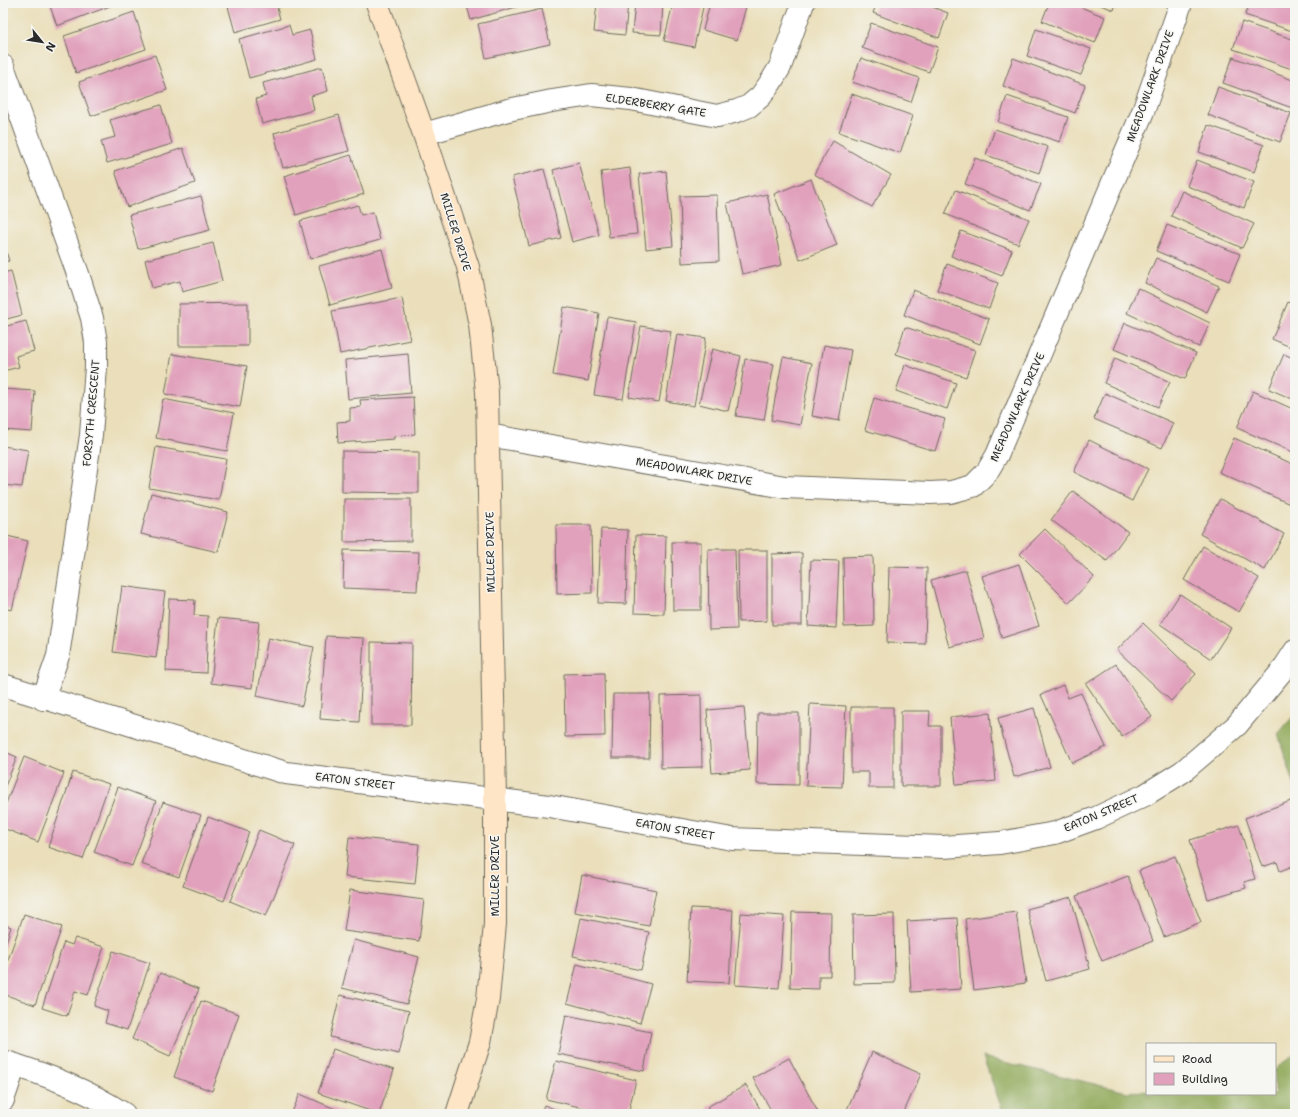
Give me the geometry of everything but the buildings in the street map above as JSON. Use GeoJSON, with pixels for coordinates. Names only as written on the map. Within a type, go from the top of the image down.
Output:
{"type":"FeatureCollection","features":[{"type":"Feature","properties":{"kind":"street","name":"MILLER DRIVE"},"geometry":{"type":"LineString","coordinates":[[377,3],[459,236],[475,296],[484,357],[488,435],[495,798],[495,924],[488,1000],[480,1042],[457,1114]]}},
{"type":"Feature","properties":{"kind":"street","name":"ELDERBERRY GATE"},"geometry":{"type":"LineString","coordinates":[[424,134],[508,110],[591,95],[631,99],[717,116],[737,111],[749,106],[761,96],[771,82],[780,67],[803,3]]}},
{"type":"Feature","properties":{"kind":"street","name":"MEADOWLARK DRIVE"},"geometry":{"type":"LineString","coordinates":[[488,435],[785,487],[930,493],[951,492],[972,486],[987,472],[997,455],[1019,405],[1144,109],[1181,3]]}},
{"type":"Feature","properties":{"kind":"street","name":"FORSYTH CRESCENT"},"geometry":{"type":"LineString","coordinates":[[3,66],[78,274],[92,318],[96,342],[96,367],[91,435],[58,656],[43,699]]}},
{"type":"Feature","properties":{"kind":"street","name":"EATON STREET"},"geometry":{"type":"LineString","coordinates":[[3,685],[43,699],[286,773],[495,798],[549,806],[732,839],[943,847],[1000,844],[1055,832],[1096,818],[1145,795],[1182,772],[1237,725],[1282,671],[1295,651]]}},
{"type":"Feature","properties":{"kind":"street"},"geometry":{"type":"LineString","coordinates":[[3,1100],[9,1063],[58,1079],[101,1099],[124,1114]]}},
{"type":"Feature","properties":{"kind":"green space"},"geometry":{"type":"Polygon","coordinates":[[[1295,714],[1295,787],[1278,734],[1295,714]]]}},
{"type":"Feature","properties":{"kind":"green space"},"geometry":{"type":"Polygon","coordinates":[[[1295,1054],[1295,1114],[1004,1114],[983,1057],[1127,1092],[1146,1091],[1146,1095],[1276,1095],[1276,1068],[1295,1054]]]}}]}
